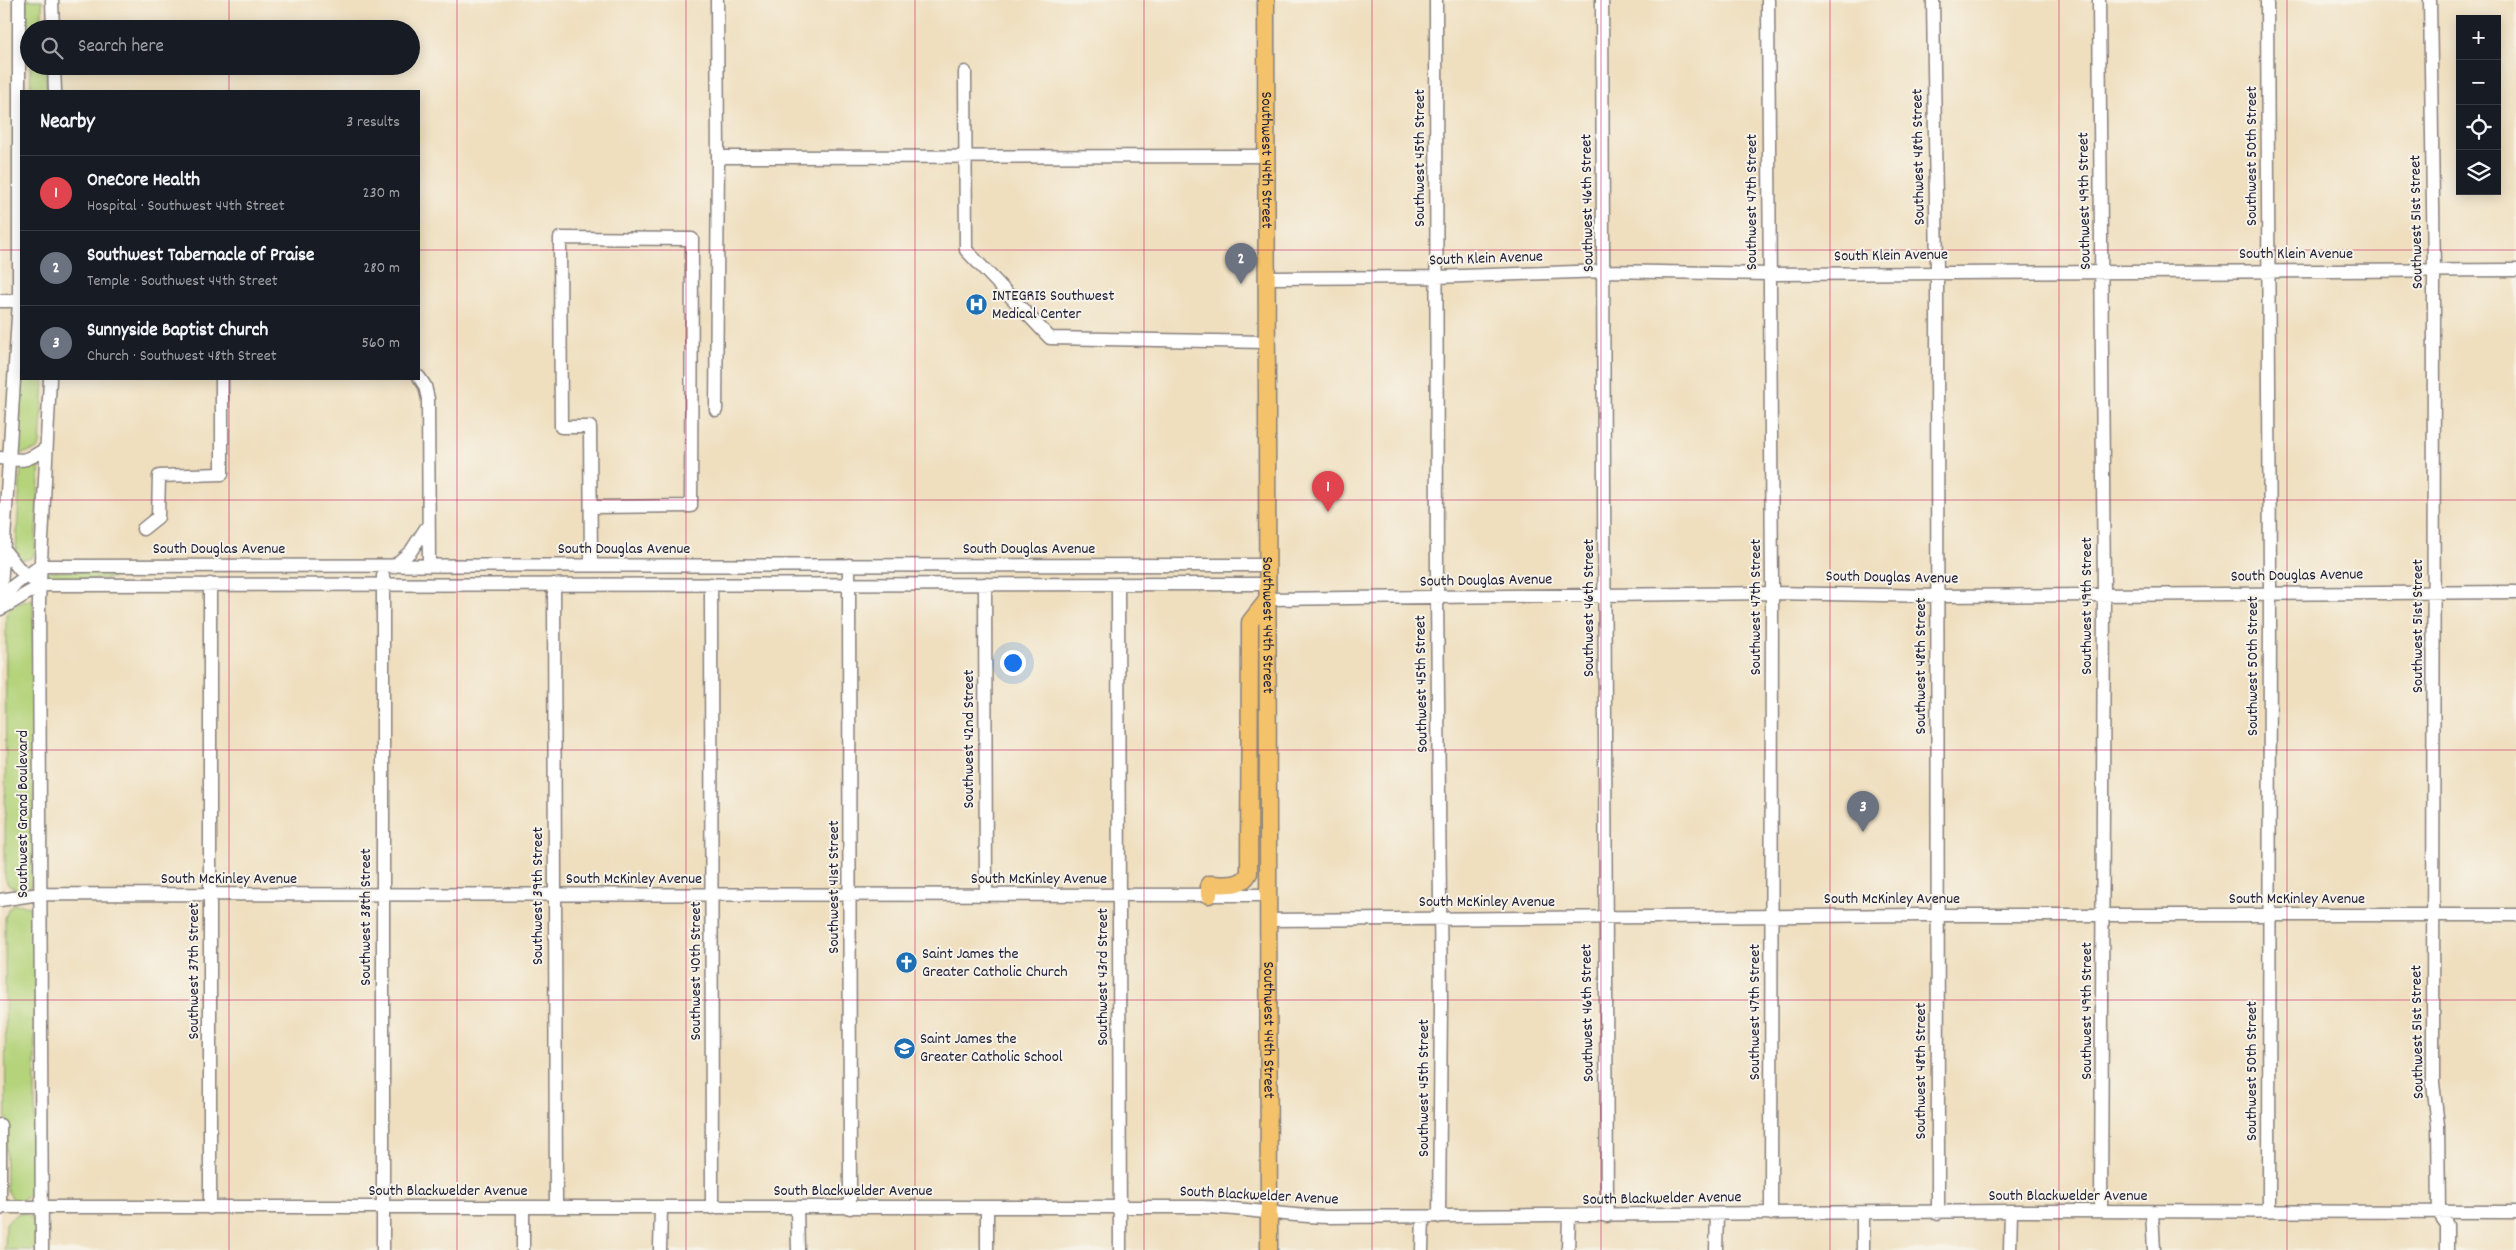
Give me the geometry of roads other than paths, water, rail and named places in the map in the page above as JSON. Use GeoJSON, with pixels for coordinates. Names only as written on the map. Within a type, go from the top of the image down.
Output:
{"type":"FeatureCollection","features":[{"type":"Feature","properties":{"kind":"main road","name":"Southwest 44th Street"},"geometry":{"type":"LineString","coordinates":[[1266,0],[1269,1250]]}},
{"type":"Feature","properties":{"kind":"main road"},"geometry":{"type":"LineString","coordinates":[[1209,889],[1240,883],[1249,874],[1250,622],[1267,592]]}},
{"type":"Feature","properties":{"kind":"street"},"geometry":{"type":"LineString","coordinates":[[0,610],[4,550],[5,459],[20,301],[19,0]]}},
{"type":"Feature","properties":{"kind":"street"},"geometry":{"type":"LineString","coordinates":[[52,0],[53,20]]}},
{"type":"Feature","properties":{"kind":"street"},"geometry":{"type":"LineString","coordinates":[[716,410],[717,0]]}},
{"type":"Feature","properties":{"kind":"street","name":"Southwest 45th Street"},"geometry":{"type":"LineString","coordinates":[[1436,0],[1437,598],[1440,918],[1439,1217]]}},
{"type":"Feature","properties":{"kind":"street","name":"Southwest 46th Street"},"geometry":{"type":"LineString","coordinates":[[1602,0],[1605,271],[1603,918],[1607,1216]]}},
{"type":"Feature","properties":{"kind":"street","name":"Southwest 47th Street"},"geometry":{"type":"LineString","coordinates":[[1768,0],[1772,593],[1771,1214]]}},
{"type":"Feature","properties":{"kind":"street","name":"Southwest 48th Street"},"geometry":{"type":"LineString","coordinates":[[1933,0],[1937,271],[1938,596],[1936,915],[1938,1213]]}},
{"type":"Feature","properties":{"kind":"street","name":"Southwest 49th Street"},"geometry":{"type":"LineString","coordinates":[[2099,0],[2104,594],[2104,916],[2101,1212]]}},
{"type":"Feature","properties":{"kind":"street","name":"Southwest 50th Street"},"geometry":{"type":"LineString","coordinates":[[2267,0],[2270,593],[2269,1212]]}},
{"type":"Feature","properties":{"kind":"street","name":"Southwest 51st Street"},"geometry":{"type":"LineString","coordinates":[[2430,0],[2434,271],[2433,1083],[2438,1125],[2439,1213],[2447,1225],[2447,1250]]}},
{"type":"Feature","properties":{"kind":"street"},"geometry":{"type":"LineString","coordinates":[[965,72],[966,250],[1050,338],[1266,342]]}},
{"type":"Feature","properties":{"kind":"street"},"geometry":{"type":"LineString","coordinates":[[54,75],[55,90]]}},
{"type":"Feature","properties":{"kind":"street"},"geometry":{"type":"LineString","coordinates":[[718,157],[1266,156]]}},
{"type":"Feature","properties":{"kind":"street"},"geometry":{"type":"LineString","coordinates":[[591,507],[691,506],[692,239],[560,238],[561,427],[590,427],[591,565]]}},
{"type":"Feature","properties":{"kind":"street","name":"South Klein Avenue"},"geometry":{"type":"LineString","coordinates":[[1266,278],[1436,277],[1605,271],[1769,274],[1937,271],[2516,270]]}},
{"type":"Feature","properties":{"kind":"street"},"geometry":{"type":"LineString","coordinates":[[0,301],[20,301]]}},
{"type":"Feature","properties":{"kind":"street"},"geometry":{"type":"LineString","coordinates":[[420,378],[425,386],[428,399],[428,566]]}},
{"type":"Feature","properties":{"kind":"street","name":"Southwest Grand Boulevard"},"geometry":{"type":"LineString","coordinates":[[42,1250],[40,1207],[39,586],[50,380]]}},
{"type":"Feature","properties":{"kind":"street"},"geometry":{"type":"LineString","coordinates":[[143,529],[158,517],[159,476],[222,474],[222,380]]}},
{"type":"Feature","properties":{"kind":"street"},"geometry":{"type":"LineString","coordinates":[[5,459],[29,459],[46,448]]}},
{"type":"Feature","properties":{"kind":"street"},"geometry":{"type":"LineString","coordinates":[[388,566],[411,551],[427,525]]}},
{"type":"Feature","properties":{"kind":"street"},"geometry":{"type":"LineString","coordinates":[[0,610],[39,586],[26,575],[4,550]]}},
{"type":"Feature","properties":{"kind":"street","name":"Southwest 41st Street"},"geometry":{"type":"LineString","coordinates":[[849,565],[850,1208]]}},
{"type":"Feature","properties":{"kind":"street","name":"South Douglas Avenue"},"geometry":{"type":"LineString","coordinates":[[40,566],[1267,565]]}},
{"type":"Feature","properties":{"kind":"street"},"geometry":{"type":"LineString","coordinates":[[0,610],[8,592],[26,575],[40,566]]}},
{"type":"Feature","properties":{"kind":"street"},"geometry":{"type":"LineString","coordinates":[[140,566],[140,584]]}},
{"type":"Feature","properties":{"kind":"street","name":"Southwest 38th Street"},"geometry":{"type":"LineString","coordinates":[[383,1250],[383,584],[388,566]]}},
{"type":"Feature","properties":{"kind":"street","name":"South Douglas Avenue"},"geometry":{"type":"LineString","coordinates":[[39,586],[140,584],[1118,584],[1437,598],[1772,593],[1938,596],[2434,591],[2516,592]]}},
{"type":"Feature","properties":{"kind":"street","name":"Southwest 37th Street"},"geometry":{"type":"LineString","coordinates":[[210,584],[210,1208]]}},
{"type":"Feature","properties":{"kind":"street","name":"Southwest 39th Street"},"geometry":{"type":"LineString","coordinates":[[554,584],[556,1207]]}},
{"type":"Feature","properties":{"kind":"street","name":"Southwest 40th Street"},"geometry":{"type":"LineString","coordinates":[[711,584],[712,1208]]}},
{"type":"Feature","properties":{"kind":"street","name":"Southwest 42nd Street"},"geometry":{"type":"LineString","coordinates":[[985,584],[986,895]]}},
{"type":"Feature","properties":{"kind":"street","name":"Southwest 43rd Street"},"geometry":{"type":"LineString","coordinates":[[1118,584],[1120,1250]]}},
{"type":"Feature","properties":{"kind":"street","name":"South McKinley Avenue"},"geometry":{"type":"LineString","coordinates":[[0,900],[39,894],[1119,895],[1209,889],[1268,895]]}},
{"type":"Feature","properties":{"kind":"street","name":"South McKinley Avenue"},"geometry":{"type":"LineString","coordinates":[[1268,920],[1936,915],[2516,914]]}},
{"type":"Feature","properties":{"kind":"street"},"geometry":{"type":"LineString","coordinates":[[0,1125],[0,1208]]}},
{"type":"Feature","properties":{"kind":"street"},"geometry":{"type":"LineString","coordinates":[[523,1207],[523,1250]]}},
{"type":"Feature","properties":{"kind":"street","name":"South Blackwelder Avenue"},"geometry":{"type":"LineString","coordinates":[[0,1208],[1238,1208],[1298,1216],[1422,1217],[2011,1212],[2516,1212]]}},
{"type":"Feature","properties":{"kind":"street"},"geometry":{"type":"LineString","coordinates":[[660,1250],[661,1208]]}},
{"type":"Feature","properties":{"kind":"street"},"geometry":{"type":"LineString","coordinates":[[797,1208],[798,1250]]}},
{"type":"Feature","properties":{"kind":"street"},"geometry":{"type":"LineString","coordinates":[[987,1208],[987,1250]]}},
{"type":"Feature","properties":{"kind":"street"},"geometry":{"type":"LineString","coordinates":[[2010,1250],[2011,1212]]}},
{"type":"Feature","properties":{"kind":"street"},"geometry":{"type":"LineString","coordinates":[[2152,1212],[2154,1250]]}},
{"type":"Feature","properties":{"kind":"street"},"geometry":{"type":"LineString","coordinates":[[1863,1214],[1863,1250]]}},
{"type":"Feature","properties":{"kind":"street"},"geometry":{"type":"LineString","coordinates":[[1716,1250],[1717,1215]]}},
{"type":"Feature","properties":{"kind":"street"},"geometry":{"type":"LineString","coordinates":[[1568,1250],[1569,1216]]}},
{"type":"Feature","properties":{"kind":"street"},"geometry":{"type":"LineString","coordinates":[[1422,1217],[1422,1250]]}},
{"type":"Feature","properties":{"kind":"place","name":"Southwest Tabernacle of Praise"},"geometry":{"type":"Point","coordinates":[1241,284]}},
{"type":"Feature","properties":{"kind":"place","name":"INTEGRIS Southwest Medical Center"},"geometry":{"type":"Point","coordinates":[976,305]}},
{"type":"Feature","properties":{"kind":"place","name":"OneCore Health"},"geometry":{"type":"Point","coordinates":[1328,512]}},
{"type":"Feature","properties":{"kind":"place","name":"Sunnyside Baptist Church"},"geometry":{"type":"Point","coordinates":[1863,832]}},
{"type":"Feature","properties":{"kind":"place","name":"Saint James the Greater Catholic Church"},"geometry":{"type":"Point","coordinates":[906,963]}},
{"type":"Feature","properties":{"kind":"place","name":"Saint James the Greater Catholic School"},"geometry":{"type":"Point","coordinates":[904,1048]}}]}
